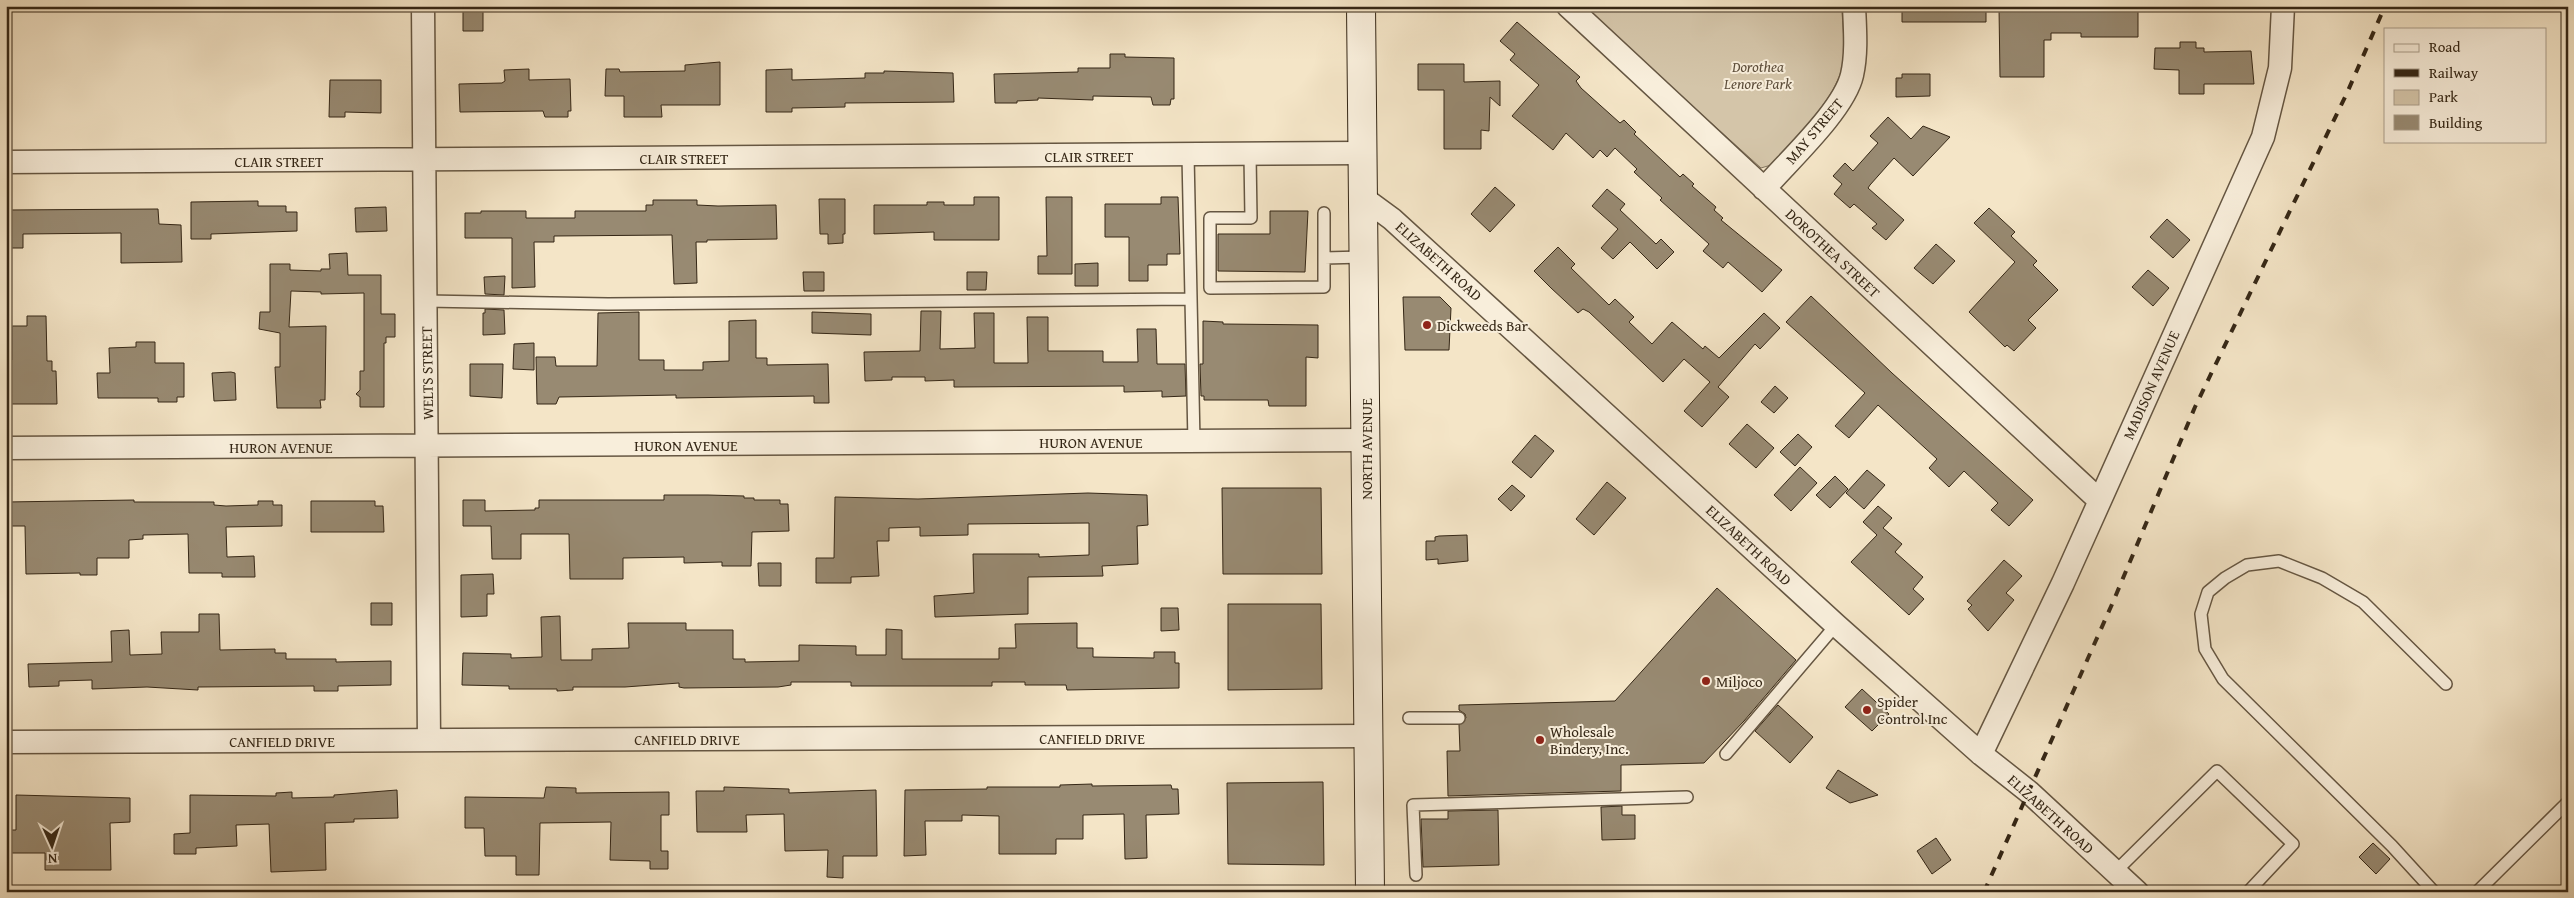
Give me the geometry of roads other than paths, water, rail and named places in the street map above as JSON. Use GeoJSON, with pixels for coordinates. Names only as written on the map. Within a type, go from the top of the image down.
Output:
{"type":"FeatureCollection","features":[{"type":"Feature","properties":{"kind":"main road","name":"NORTH AVENUE"},"geometry":{"type":"LineString","coordinates":[[1361,6],[1370,892]]}},
{"type":"Feature","properties":{"kind":"street","name":"WELTS STREET"},"geometry":{"type":"LineString","coordinates":[[423,6],[429,740]]}},
{"type":"Feature","properties":{"kind":"street","name":"DOROTHEA STREET"},"geometry":{"type":"LineString","coordinates":[[1568,6],[2099,500]]}},
{"type":"Feature","properties":{"kind":"street","name":"MAY STREET"},"geometry":{"type":"LineString","coordinates":[[1764,189],[1833,111],[1845,94],[1853,67],[1854,6]]}},
{"type":"Feature","properties":{"kind":"street","name":"MADISON AVENUE"},"geometry":{"type":"LineString","coordinates":[[1981,754],[2063,583],[2263,137],[2280,68],[2283,6]]}},
{"type":"Feature","properties":{"kind":"street","name":"CLAIR STREET"},"geometry":{"type":"LineString","coordinates":[[6,162],[1362,153]]}},
{"type":"Feature","properties":{"kind":"street","name":"ELIZABETH ROAD"},"geometry":{"type":"LineString","coordinates":[[1362,197],[1392,218],[1836,625],[1981,754],[2029,792],[2136,892]]}},
{"type":"Feature","properties":{"kind":"street","name":"HURON AVENUE"},"geometry":{"type":"LineString","coordinates":[[6,448],[1366,440]]}},
{"type":"Feature","properties":{"kind":"street","name":"CANFIELD DRIVE"},"geometry":{"type":"LineString","coordinates":[[6,742],[1368,736]]}},
{"type":"Feature","properties":{"kind":"lane"},"geometry":{"type":"LineString","coordinates":[[1188,155],[1194,442]]}},
{"type":"Feature","properties":{"kind":"lane"},"geometry":{"type":"LineString","coordinates":[[1250,155],[1251,218],[1210,218],[1210,288],[1324,287],[1324,213]]}},
{"type":"Feature","properties":{"kind":"lane"},"geometry":{"type":"LineString","coordinates":[[1324,258],[1363,257]]}},
{"type":"Feature","properties":{"kind":"lane"},"geometry":{"type":"LineString","coordinates":[[426,301],[608,304],[1191,299]]}},
{"type":"Feature","properties":{"kind":"lane"},"geometry":{"type":"LineString","coordinates":[[2434,892],[2392,846],[2223,679],[2205,649],[2201,614],[2208,592],[2225,578],[2247,565],[2279,561],[2322,578],[2363,602],[2446,684]]}},
{"type":"Feature","properties":{"kind":"lane"},"geometry":{"type":"LineString","coordinates":[[1726,754],[1836,625]]}},
{"type":"Feature","properties":{"kind":"lane"},"geometry":{"type":"LineString","coordinates":[[1409,718],[1459,718]]}},
{"type":"Feature","properties":{"kind":"lane"},"geometry":{"type":"LineString","coordinates":[[2115,872],[2217,771],[2293,844],[2248,892]]}},
{"type":"Feature","properties":{"kind":"lane"},"geometry":{"type":"LineString","coordinates":[[1416,875],[1413,805],[1688,797]]}},
{"type":"Feature","properties":{"kind":"lane"},"geometry":{"type":"LineString","coordinates":[[2477,892],[2568,802]]}},
{"type":"Feature","properties":{"kind":"railway"},"geometry":{"type":"LineString","coordinates":[[1984,892],[2113,602],[2195,407],[2347,93],[2385,6]]}},
{"type":"Feature","properties":{"kind":"place","name":"Dickweeds Bar"},"geometry":{"type":"Point","coordinates":[1427,325]}},
{"type":"Feature","properties":{"kind":"place","name":"Miljoco"},"geometry":{"type":"Point","coordinates":[1706,681]}},
{"type":"Feature","properties":{"kind":"place","name":"Spider Control Inc"},"geometry":{"type":"Point","coordinates":[1867,710]}},
{"type":"Feature","properties":{"kind":"place","name":"Wholesale Bindery, Inc."},"geometry":{"type":"Point","coordinates":[1540,740]}},
{"type":"Feature","properties":{"kind":"park label","name":"Dorothea Lenore Park"},"geometry":{"type":"Point","coordinates":[1758,74]}}]}
